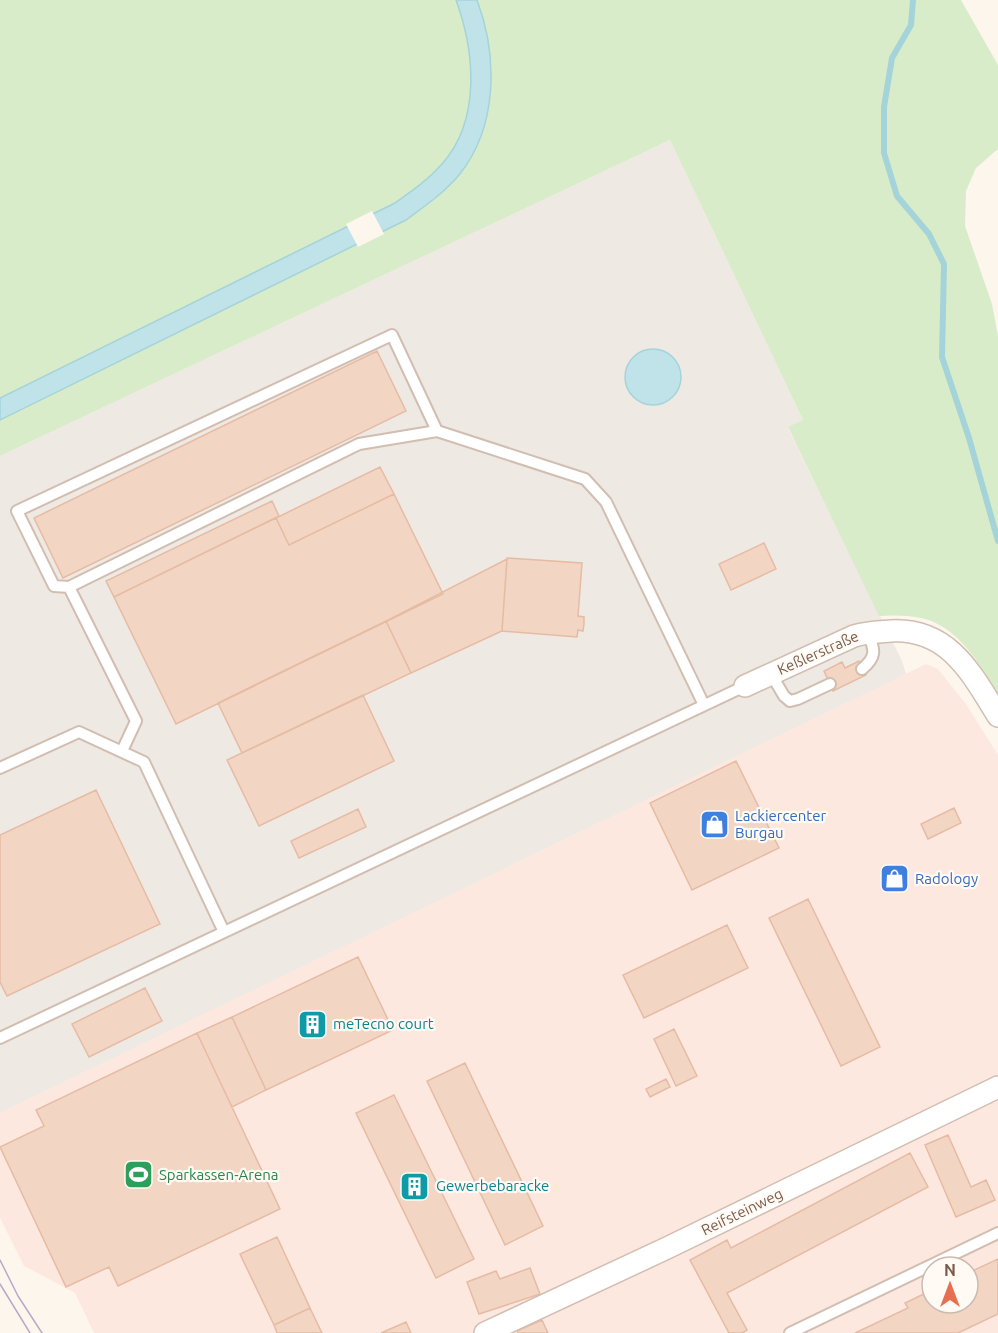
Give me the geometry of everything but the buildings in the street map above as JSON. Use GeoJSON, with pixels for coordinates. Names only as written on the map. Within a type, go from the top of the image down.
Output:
{"type":"FeatureCollection","features":[{"type":"Feature","properties":{"kind":"street","name":"Keßlerstraße"},"geometry":{"type":"LineString","coordinates":[[745,686],[868,632],[913,632],[927,635],[942,643],[968,670],[998,717]]}},
{"type":"Feature","properties":{"kind":"street","name":"Reifsteinweg"},"geometry":{"type":"LineString","coordinates":[[485,1333],[667,1248],[998,1087]]}},
{"type":"Feature","properties":{"kind":"lane"},"geometry":{"type":"LineString","coordinates":[[436,431],[392,334],[17,511],[54,586],[69,587],[359,444],[436,431],[585,479],[606,502],[704,705]]}},
{"type":"Feature","properties":{"kind":"lane"},"geometry":{"type":"LineString","coordinates":[[69,587],[136,721],[122,752]]}},
{"type":"Feature","properties":{"kind":"lane"},"geometry":{"type":"LineString","coordinates":[[862,669],[871,662],[873,656],[874,649],[868,632]]}},
{"type":"Feature","properties":{"kind":"lane"},"geometry":{"type":"LineString","coordinates":[[771,674],[784,696],[790,701],[830,684]]}},
{"type":"Feature","properties":{"kind":"lane"},"geometry":{"type":"LineString","coordinates":[[0,1038],[745,686]]}},
{"type":"Feature","properties":{"kind":"lane"},"geometry":{"type":"LineString","coordinates":[[0,768],[79,732],[144,762],[224,932]]}},
{"type":"Feature","properties":{"kind":"lane"},"geometry":{"type":"LineString","coordinates":[[790,1333],[998,1233]]}},
{"type":"Feature","properties":{"kind":"shaded area"},"geometry":{"type":"Polygon","coordinates":[[[670,140],[803,420],[788,428],[902,661],[906,674],[0,1113],[0,456],[670,140]]]}},
{"type":"Feature","properties":{"kind":"shaded area"},"geometry":{"type":"Polygon","coordinates":[[[926,664],[938,669],[966,704],[998,755],[998,1333],[94,1333],[75,1293],[24,1266],[0,1218],[0,1113],[926,664]]]}},
{"type":"Feature","properties":{"kind":"green space"},"geometry":{"type":"Polygon","coordinates":[[[0,0],[456,0],[467,41],[470,63],[469,106],[455,146],[442,164],[395,203],[0,398],[0,0]]]}},
{"type":"Feature","properties":{"kind":"green space"},"geometry":{"type":"Polygon","coordinates":[[[477,0],[961,0],[998,65],[998,149],[976,168],[966,191],[965,226],[992,304],[998,336],[998,695],[967,648],[946,629],[921,618],[879,616],[788,427],[803,420],[670,140],[0,456],[0,420],[406,220],[447,188],[472,156],[487,114],[491,68],[489,44],[477,0]]]}},
{"type":"Feature","properties":{"kind":"water"},"geometry":{"type":"Polygon","coordinates":[[[456,0],[477,0],[489,44],[490,90],[481,135],[472,156],[447,188],[406,220],[0,420],[0,398],[395,203],[431,175],[455,146],[469,106],[470,63],[467,41],[456,0]]]}},
{"type":"Feature","properties":{"kind":"water"},"geometry":{"type":"Polygon","coordinates":[[[647,349],[659,349],[669,353],[677,361],[681,377],[677,393],[669,401],[659,405],[647,405],[637,401],[629,393],[625,383],[625,371],[629,361],[637,353],[647,349]]]}},
{"type":"Feature","properties":{"kind":"pier"},"geometry":{"type":"Polygon","coordinates":[[[372,211],[384,234],[358,247],[346,224],[372,211]]]}},
{"type":"Feature","properties":{"kind":"waterway"},"geometry":{"type":"LineString","coordinates":[[913,0],[911,25],[892,58],[884,107],[884,153],[897,196],[929,234],[944,264],[942,357],[969,438],[998,541]]}},
{"type":"Feature","properties":{"kind":"tram line"},"geometry":{"type":"LineString","coordinates":[[0,1260],[18,1296],[42,1333]]}},
{"type":"Feature","properties":{"kind":"tram line"},"geometry":{"type":"LineString","coordinates":[[0,1284],[30,1333]]}},
{"type":"Feature","properties":{"kind":"place","name":"Lackiercenter Burgau"},"geometry":{"type":"Point","coordinates":[714,825]}},
{"type":"Feature","properties":{"kind":"place","name":"Radology"},"geometry":{"type":"Point","coordinates":[894,879]}},
{"type":"Feature","properties":{"kind":"place","name":"meTecno court"},"geometry":{"type":"Point","coordinates":[312,1024]}},
{"type":"Feature","properties":{"kind":"place","name":"Sparkassen-Arena"},"geometry":{"type":"Point","coordinates":[138,1175]}},
{"type":"Feature","properties":{"kind":"place","name":"Gewerbebaracke"},"geometry":{"type":"Point","coordinates":[415,1186]}}]}
